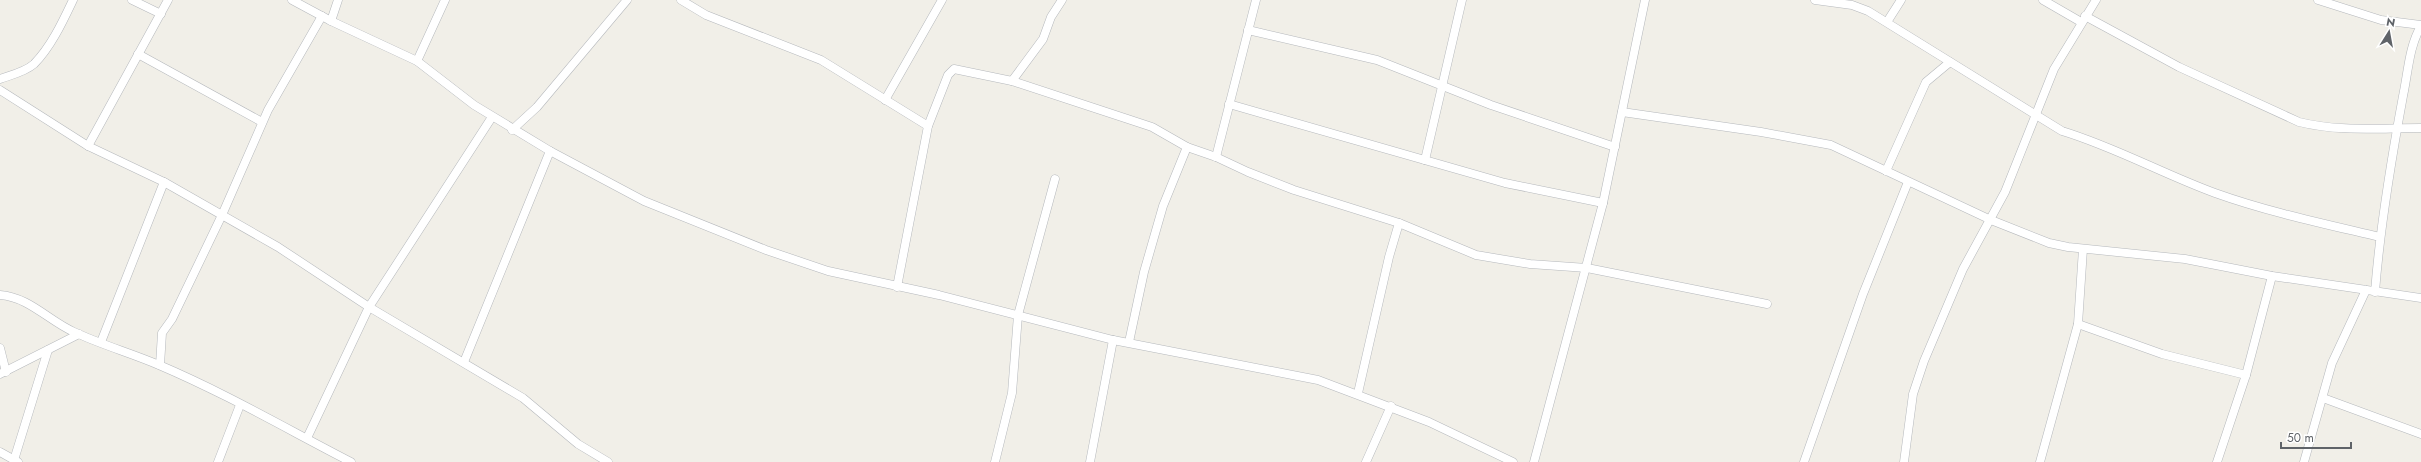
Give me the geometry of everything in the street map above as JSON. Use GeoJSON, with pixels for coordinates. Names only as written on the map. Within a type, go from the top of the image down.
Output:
{"type":"FeatureCollection","features":[{"type":"Feature","properties":{"kind":"street"},"geometry":{"type":"LineString","coordinates":[[0,79],[23,71],[33,64],[48,45],[73,0]]}},
{"type":"Feature","properties":{"kind":"street"},"geometry":{"type":"LineString","coordinates":[[132,0],[161,14]]}},
{"type":"Feature","properties":{"kind":"street"},"geometry":{"type":"LineString","coordinates":[[88,146],[168,0]]}},
{"type":"Feature","properties":{"kind":"street"},"geometry":{"type":"LineString","coordinates":[[292,0],[331,21],[417,61],[492,117],[550,151],[644,200],[722,233],[828,271],[1018,315],[1113,340],[1318,380],[1358,393],[1429,422],[1512,462]]}},
{"type":"Feature","properties":{"kind":"street"},"geometry":{"type":"LineString","coordinates":[[331,21],[338,0]]}},
{"type":"Feature","properties":{"kind":"street"},"geometry":{"type":"LineString","coordinates":[[417,61],[445,0]]}},
{"type":"Feature","properties":{"kind":"street"},"geometry":{"type":"LineString","coordinates":[[512,130],[537,107],[627,0]]}},
{"type":"Feature","properties":{"kind":"street"},"geometry":{"type":"LineString","coordinates":[[681,0],[706,15],[821,60],[928,126]]}},
{"type":"Feature","properties":{"kind":"street"},"geometry":{"type":"LineString","coordinates":[[885,100],[942,0]]}},
{"type":"Feature","properties":{"kind":"street"},"geometry":{"type":"LineString","coordinates":[[1012,80],[1043,39],[1051,17],[1062,0]]}},
{"type":"Feature","properties":{"kind":"street"},"geometry":{"type":"LineString","coordinates":[[1216,157],[1256,0]]}},
{"type":"Feature","properties":{"kind":"street"},"geometry":{"type":"LineString","coordinates":[[1424,160],[1462,0]]}},
{"type":"Feature","properties":{"kind":"street"},"geometry":{"type":"LineString","coordinates":[[1534,462],[1587,268],[1603,203],[1645,0]]}},
{"type":"Feature","properties":{"kind":"street"},"geometry":{"type":"LineString","coordinates":[[1815,0],[1852,5],[1868,11],[2062,131],[2098,142],[2215,193],[2380,237]]}},
{"type":"Feature","properties":{"kind":"street"},"geometry":{"type":"LineString","coordinates":[[1888,22],[1901,0]]}},
{"type":"Feature","properties":{"kind":"street"},"geometry":{"type":"LineString","coordinates":[[2042,0],[2179,67],[2299,122],[2319,127],[2346,130],[2421,128]]}},
{"type":"Feature","properties":{"kind":"street"},"geometry":{"type":"LineString","coordinates":[[1904,462],[1913,394],[1924,361],[1963,269],[1991,220],[2014,171],[2034,114],[2054,69],[2083,19],[2096,0]]}},
{"type":"Feature","properties":{"kind":"street"},"geometry":{"type":"LineString","coordinates":[[2304,462],[2332,363],[2370,291],[2397,128],[2414,40],[2421,25],[2381,20],[2318,0]]}},
{"type":"Feature","properties":{"kind":"street"},"geometry":{"type":"LineString","coordinates":[[160,365],[162,333],[172,319],[222,215],[262,122],[322,16]]}},
{"type":"Feature","properties":{"kind":"street"},"geometry":{"type":"LineString","coordinates":[[1248,30],[1377,60],[1441,85],[1615,147]]}},
{"type":"Feature","properties":{"kind":"street"},"geometry":{"type":"LineString","coordinates":[[138,54],[262,122]]}},
{"type":"Feature","properties":{"kind":"street"},"geometry":{"type":"LineString","coordinates":[[1886,171],[1926,82],[1950,62]]}},
{"type":"Feature","properties":{"kind":"street"},"geometry":{"type":"LineString","coordinates":[[896,287],[928,126],[948,75],[954,69],[1012,80],[1152,126],[1187,147],[1216,157],[1248,172],[1294,190],[1399,223],[1476,255],[1492,259],[1587,268],[1767,304]]}},
{"type":"Feature","properties":{"kind":"street"},"geometry":{"type":"LineString","coordinates":[[0,90],[88,146],[164,182],[278,247],[369,307],[523,398],[578,444],[608,462]]}},
{"type":"Feature","properties":{"kind":"street"},"geometry":{"type":"LineString","coordinates":[[1229,104],[1505,183],[1603,203]]}},
{"type":"Feature","properties":{"kind":"street"},"geometry":{"type":"LineString","coordinates":[[1622,112],[1761,132],[1831,146],[1991,220],[2049,242],[2083,249],[2185,259],[2272,276],[2421,298]]}},
{"type":"Feature","properties":{"kind":"street"},"geometry":{"type":"LineString","coordinates":[[307,438],[369,307],[492,117]]}},
{"type":"Feature","properties":{"kind":"street"},"geometry":{"type":"LineString","coordinates":[[1129,342],[1144,272],[1163,206],[1187,147]]}},
{"type":"Feature","properties":{"kind":"street"},"geometry":{"type":"LineString","coordinates":[[464,362],[550,151]]}},
{"type":"Feature","properties":{"kind":"street"},"geometry":{"type":"LineString","coordinates":[[995,462],[1012,393],[1018,315],[1055,179]]}},
{"type":"Feature","properties":{"kind":"street"},"geometry":{"type":"LineString","coordinates":[[101,342],[164,182]]}},
{"type":"Feature","properties":{"kind":"street"},"geometry":{"type":"LineString","coordinates":[[1804,462],[1863,294],[1908,182]]}},
{"type":"Feature","properties":{"kind":"street"},"geometry":{"type":"LineString","coordinates":[[1358,393],[1389,257],[1399,223]]}},
{"type":"Feature","properties":{"kind":"street"},"geometry":{"type":"LineString","coordinates":[[2040,462],[2078,324],[2083,249]]}},
{"type":"Feature","properties":{"kind":"street"},"geometry":{"type":"LineString","coordinates":[[2217,462],[2246,375],[2272,276]]}},
{"type":"Feature","properties":{"kind":"street"},"geometry":{"type":"LineString","coordinates":[[0,295],[11,296],[21,300],[63,327],[160,365],[307,438],[351,462]]}},
{"type":"Feature","properties":{"kind":"street"},"geometry":{"type":"LineString","coordinates":[[2078,324],[2162,354],[2246,375]]}},
{"type":"Feature","properties":{"kind":"street"},"geometry":{"type":"LineString","coordinates":[[0,348],[3,373],[79,334]]}},
{"type":"Feature","properties":{"kind":"street"},"geometry":{"type":"LineString","coordinates":[[1090,462],[1113,340]]}},
{"type":"Feature","properties":{"kind":"street"},"geometry":{"type":"LineString","coordinates":[[9,459],[48,350]]}},
{"type":"Feature","properties":{"kind":"street"},"geometry":{"type":"LineString","coordinates":[[2323,398],[2421,434]]}},
{"type":"Feature","properties":{"kind":"street"},"geometry":{"type":"LineString","coordinates":[[218,462],[240,405]]}},
{"type":"Feature","properties":{"kind":"street"},"geometry":{"type":"LineString","coordinates":[[1366,462],[1391,406]]}},
{"type":"Feature","properties":{"kind":"street"},"geometry":{"type":"LineString","coordinates":[[336,454],[344,462]]}}]}
